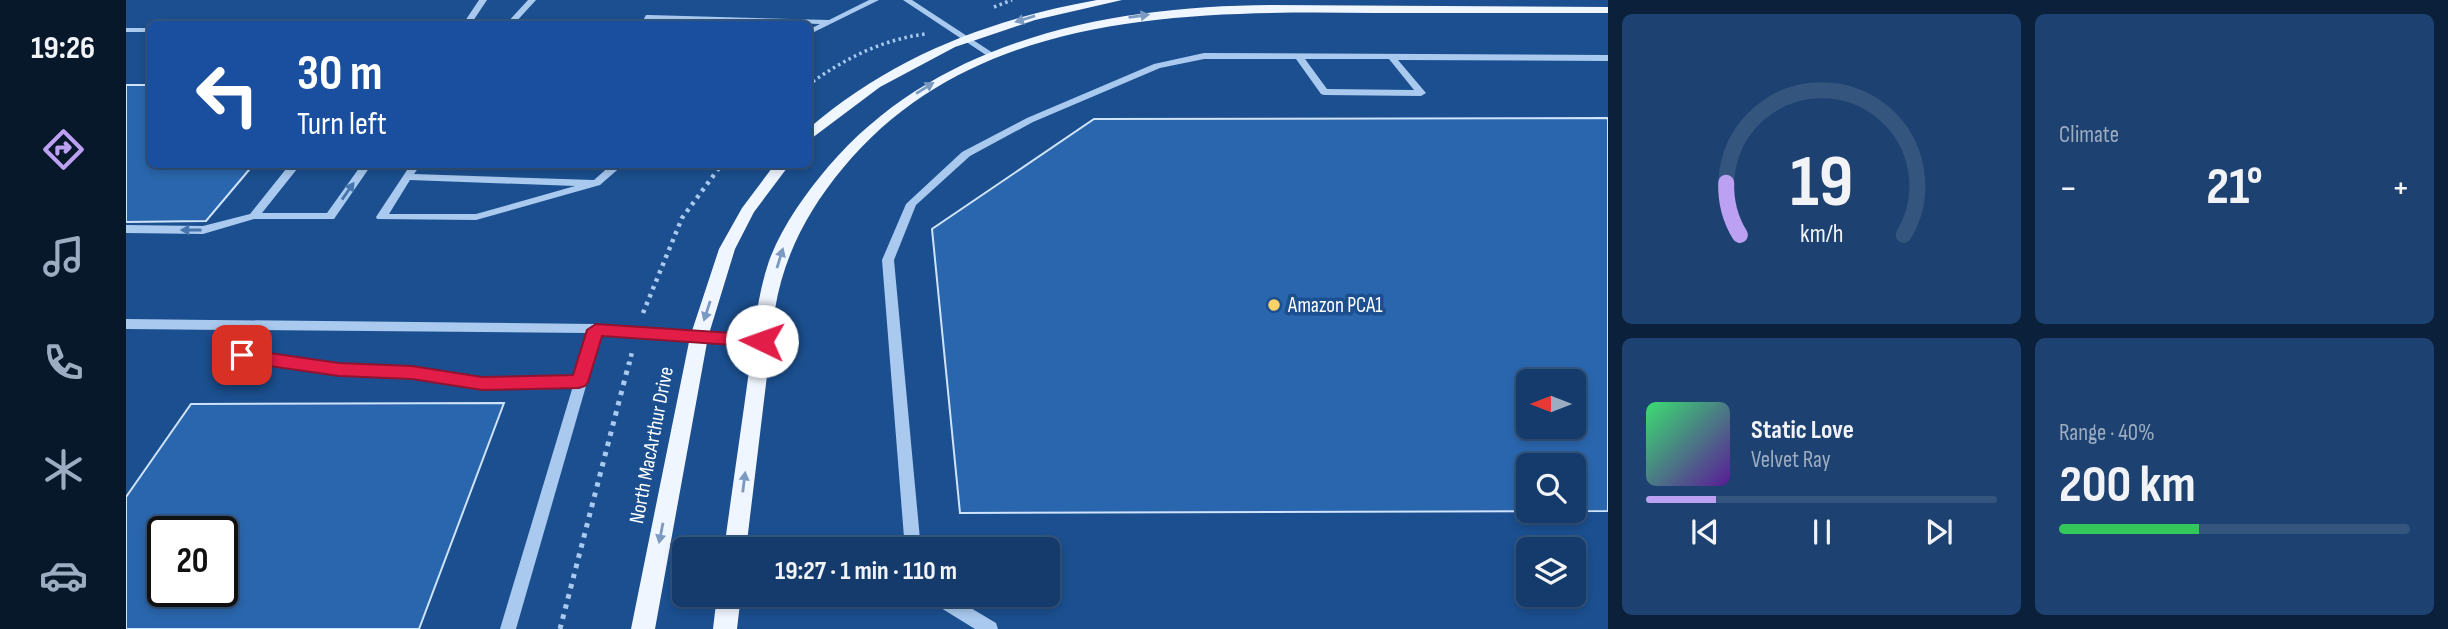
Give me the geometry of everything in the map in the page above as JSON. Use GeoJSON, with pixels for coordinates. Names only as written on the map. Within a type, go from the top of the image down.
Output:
{"type":"FeatureCollection","features":[{"type":"Feature","properties":{"kind":"main road"},"geometry":{"type":"LineString","coordinates":[[812,133],[872,84],[929,54],[966,38],[1031,17],[1116,0]]}},
{"type":"Feature","properties":{"kind":"main road"},"geometry":{"type":"LineString","coordinates":[[737,537],[766,314],[782,250],[813,193],[845,153],[880,119],[929,85],[1035,38],[1133,17],[1194,11],[1608,10]]}},
{"type":"Feature","properties":{"kind":"main road","name":"North MacArthur Drive"},"geometry":{"type":"LineString","coordinates":[[643,629],[699,337],[727,249],[747,211],[780,168]]}},
{"type":"Feature","properties":{"kind":"main road"},"geometry":{"type":"LineString","coordinates":[[725,629],[728,607]]}},
{"type":"Feature","properties":{"kind":"lane"},"geometry":{"type":"LineString","coordinates":[[469,21],[483,0]]}},
{"type":"Feature","properties":{"kind":"lane"},"geometry":{"type":"LineString","coordinates":[[513,21],[532,0]]}},
{"type":"Feature","properties":{"kind":"lane"},"geometry":{"type":"LineString","coordinates":[[812,31],[875,0]]}},
{"type":"Feature","properties":{"kind":"lane"},"geometry":{"type":"LineString","coordinates":[[907,0],[992,55]]}},
{"type":"Feature","properties":{"kind":"lane"},"geometry":{"type":"LineString","coordinates":[[647,21],[649,17],[793,21]]}},
{"type":"Feature","properties":{"kind":"lane"},"geometry":{"type":"LineString","coordinates":[[812,22],[829,22]]}},
{"type":"Feature","properties":{"kind":"lane"},"geometry":{"type":"LineString","coordinates":[[126,37],[131,30]]}},
{"type":"Feature","properties":{"kind":"lane"},"geometry":{"type":"LineString","coordinates":[[912,537],[888,260],[911,204],[966,155],[1030,120],[1157,66],[1204,56],[1608,58]]}},
{"type":"Feature","properties":{"kind":"lane"},"geometry":{"type":"LineString","coordinates":[[1299,57],[1324,92],[1421,93],[1391,57]]}},
{"type":"Feature","properties":{"kind":"lane"},"geometry":{"type":"LineString","coordinates":[[254,216],[293,168]]}},
{"type":"Feature","properties":{"kind":"lane"},"geometry":{"type":"LineString","coordinates":[[126,229],[203,230],[254,216],[330,217],[364,168]]}},
{"type":"Feature","properties":{"kind":"lane"},"geometry":{"type":"LineString","coordinates":[[413,168],[381,217],[476,217],[596,183],[614,168]]}},
{"type":"Feature","properties":{"kind":"lane"},"geometry":{"type":"LineString","coordinates":[[407,177],[596,183]]}},
{"type":"Feature","properties":{"kind":"lane"},"geometry":{"type":"LineString","coordinates":[[126,324],[596,330],[762,341]]}},
{"type":"Feature","properties":{"kind":"lane"},"geometry":{"type":"LineString","coordinates":[[232,324],[242,355],[339,369],[412,373],[482,383],[579,382]]}},
{"type":"Feature","properties":{"kind":"lane"},"geometry":{"type":"LineString","coordinates":[[508,629],[596,330]]}},
{"type":"Feature","properties":{"kind":"lane"},"geometry":{"type":"LineString","coordinates":[[954,607],[990,629]]}},
{"type":"Feature","properties":{"kind":"path"},"geometry":{"type":"LineString","coordinates":[[991,8],[1012,0]]}},
{"type":"Feature","properties":{"kind":"path"},"geometry":{"type":"LineString","coordinates":[[812,82],[838,63],[883,43],[948,27]]}},
{"type":"Feature","properties":{"kind":"path"},"geometry":{"type":"LineString","coordinates":[[560,629],[644,309],[682,218],[719,168]]}},
{"type":"Feature","properties":{"kind":"building"},"geometry":{"type":"Polygon","coordinates":[[[126,85],[147,85],[147,168],[251,168],[206,221],[126,222],[126,85]]]}},
{"type":"Feature","properties":{"kind":"building","name":"Amazon PCA1"},"geometry":{"type":"Polygon","coordinates":[[[1608,118],[1608,511],[1586,511],[1586,453],[1516,453],[1516,511],[960,513],[932,229],[1094,119],[1608,118]]]}},
{"type":"Feature","properties":{"kind":"building"},"geometry":{"type":"Polygon","coordinates":[[[504,403],[419,629],[126,629],[126,497],[191,404],[504,403]]]}},
{"type":"Feature","properties":{"kind":"place","name":"Amazon PCA1"},"geometry":{"type":"Point","coordinates":[1274,305]}},
{"type":"Feature","properties":{"kind":"route"},"geometry":{"type":"LineString","coordinates":[[242,355],[339,369],[412,373],[482,383],[579,382],[596,330],[762,341]]}}]}
